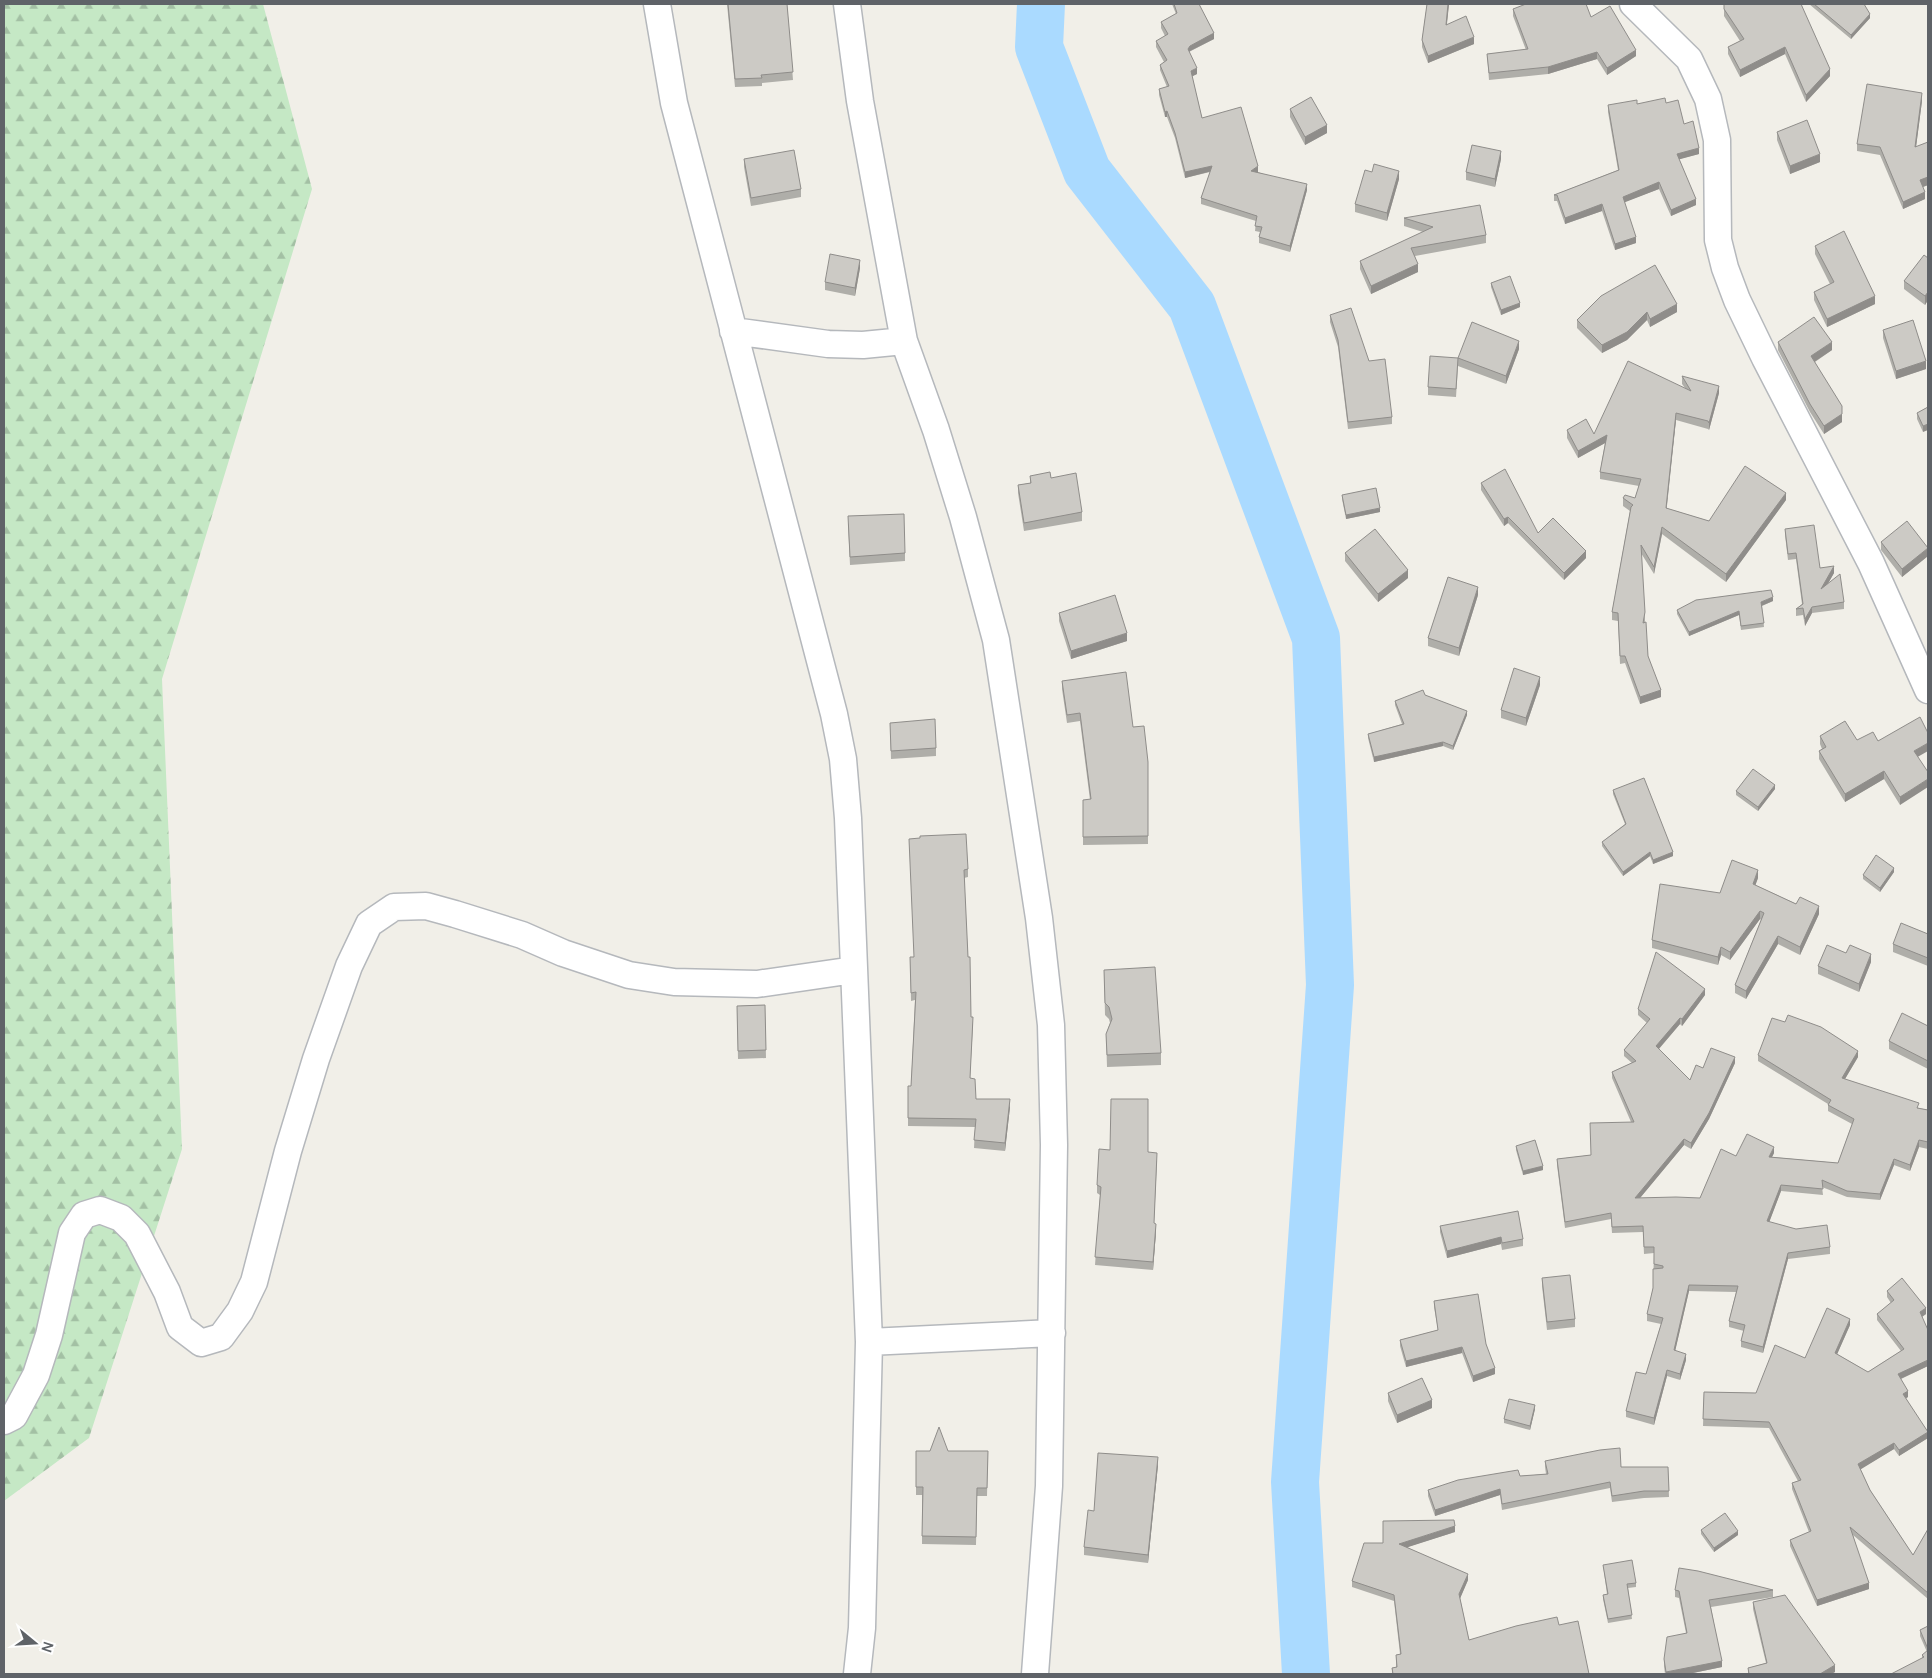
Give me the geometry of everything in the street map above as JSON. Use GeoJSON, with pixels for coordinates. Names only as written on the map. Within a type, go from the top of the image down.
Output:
{"type":"FeatureCollection","features":[{"type":"Feature","properties":{"kind":"street"},"geometry":{"type":"LineString","coordinates":[[657,4],[674,103],[834,714],[843,760],[848,818],[869,1342],[862,1628],[857,1674]]}},
{"type":"Feature","properties":{"kind":"street"},"geometry":{"type":"LineString","coordinates":[[847,4],[860,101],[904,341],[936,430],[960,508],[996,640],[1039,918],[1051,1025],[1054,1097],[1049,1486],[1036,1674]]}},
{"type":"Feature","properties":{"kind":"street"},"geometry":{"type":"LineString","coordinates":[[1633,4],[1690,59],[1708,99],[1716,140],[1718,240],[1724,268],[1765,358],[1872,563],[1928,690]]}},
{"type":"Feature","properties":{"kind":"street"},"geometry":{"type":"LineString","coordinates":[[733,330],[828,344],[863,345],[904,341]]}},
{"type":"Feature","properties":{"kind":"street"},"geometry":{"type":"LineString","coordinates":[[4,1421],[14,1416],[36,1375],[49,1335],[72,1233],[84,1215],[100,1210],[121,1218],[137,1234],[167,1292],[180,1327],[201,1343],[220,1337],[240,1311],[254,1282],[288,1151],[316,1059],[349,966],[370,924],[394,907],[426,906],[522,935],[564,953],[629,975],[674,982],[757,984],[854,970]]}},
{"type":"Feature","properties":{"kind":"street"},"geometry":{"type":"LineString","coordinates":[[869,1342],[1052,1333]]}},
{"type":"Feature","properties":{"kind":"green space"},"geometry":{"type":"Polygon","coordinates":[[[4,4],[263,4],[312,189],[162,679],[182,1149],[89,1438],[4,1501],[4,4]]]}},
{"type":"Feature","properties":{"kind":"building"},"geometry":{"type":"Polygon","coordinates":[[[728,4],[787,4],[793,72],[761,75],[762,78],[735,79],[728,4]]]}},
{"type":"Feature","properties":{"kind":"building"},"geometry":{"type":"Polygon","coordinates":[[[1174,4],[1199,4],[1214,33],[1190,46],[1188,49],[1197,68],[1191,71],[1202,118],[1241,107],[1258,166],[1251,171],[1307,184],[1290,246],[1259,237],[1262,227],[1255,226],[1257,216],[1201,198],[1212,166],[1185,172],[1175,133],[1167,111],[1165,112],[1159,89],[1169,86],[1160,65],[1167,60],[1156,41],[1168,34],[1161,22],[1177,13],[1174,4]]]}},
{"type":"Feature","properties":{"kind":"building"},"geometry":{"type":"Polygon","coordinates":[[[1427,4],[1448,4],[1446,25],[1466,16],[1474,37],[1428,56],[1422,40],[1427,4]]]}},
{"type":"Feature","properties":{"kind":"building"},"geometry":{"type":"Polygon","coordinates":[[[1526,4],[1586,4],[1591,17],[1610,6],[1636,50],[1607,68],[1597,52],[1548,67],[1489,73],[1487,54],[1528,49],[1513,9],[1526,4]]]}},
{"type":"Feature","properties":{"kind":"building"},"geometry":{"type":"Polygon","coordinates":[[[1724,4],[1801,4],[1830,69],[1806,95],[1785,47],[1740,70],[1728,47],[1744,39],[1724,9],[1724,4]]]}},
{"type":"Feature","properties":{"kind":"building"},"geometry":{"type":"Polygon","coordinates":[[[1814,4],[1864,4],[1870,14],[1851,35],[1814,4]]]}},
{"type":"Feature","properties":{"kind":"building"},"geometry":{"type":"Polygon","coordinates":[[[1867,84],[1922,93],[1915,147],[1928,142],[1928,177],[1920,180],[1925,192],[1903,202],[1880,147],[1857,144],[1867,84]]]}},
{"type":"Feature","properties":{"kind":"building"},"geometry":{"type":"Polygon","coordinates":[[[1311,97],[1327,125],[1305,137],[1290,109],[1311,97]]]}},
{"type":"Feature","properties":{"kind":"building"},"geometry":{"type":"Polygon","coordinates":[[[1665,98],[1666,103],[1678,100],[1684,124],[1693,121],[1699,148],[1677,154],[1696,199],[1671,210],[1659,182],[1623,197],[1636,237],[1615,244],[1602,204],[1565,218],[1557,195],[1554,195],[1619,170],[1608,105],[1637,100],[1637,104],[1665,98]]]}},
{"type":"Feature","properties":{"kind":"building"},"geometry":{"type":"Polygon","coordinates":[[[1807,120],[1820,154],[1790,166],[1777,132],[1807,120]]]}},
{"type":"Feature","properties":{"kind":"building"},"geometry":{"type":"Polygon","coordinates":[[[1472,145],[1501,151],[1495,179],[1466,172],[1472,145]]]}},
{"type":"Feature","properties":{"kind":"building"},"geometry":{"type":"Polygon","coordinates":[[[794,150],[801,189],[751,198],[744,159],[794,150]]]}},
{"type":"Feature","properties":{"kind":"building"},"geometry":{"type":"Polygon","coordinates":[[[1374,164],[1399,171],[1387,213],[1355,204],[1365,170],[1372,172],[1374,164]]]}},
{"type":"Feature","properties":{"kind":"building"},"geometry":{"type":"Polygon","coordinates":[[[1480,205],[1486,235],[1411,248],[1418,264],[1371,286],[1360,261],[1433,227],[1404,218],[1480,205]]]}},
{"type":"Feature","properties":{"kind":"building"},"geometry":{"type":"Polygon","coordinates":[[[1844,231],[1875,296],[1827,319],[1814,292],[1834,282],[1815,246],[1844,231]]]}},
{"type":"Feature","properties":{"kind":"building"},"geometry":{"type":"Polygon","coordinates":[[[830,254],[860,260],[855,288],[825,282],[830,254]]]}},
{"type":"Feature","properties":{"kind":"building"},"geometry":{"type":"Polygon","coordinates":[[[1924,255],[1928,258],[1928,292],[1925,296],[1904,281],[1924,255]]]}},
{"type":"Feature","properties":{"kind":"building"},"geometry":{"type":"Polygon","coordinates":[[[1655,265],[1677,304],[1650,319],[1647,312],[1627,332],[1602,345],[1577,320],[1601,296],[1655,265]]]}},
{"type":"Feature","properties":{"kind":"building"},"geometry":{"type":"Polygon","coordinates":[[[1510,276],[1520,303],[1501,310],[1491,283],[1510,276]]]}},
{"type":"Feature","properties":{"kind":"building"},"geometry":{"type":"Polygon","coordinates":[[[1351,308],[1369,361],[1385,359],[1392,417],[1348,422],[1338,340],[1330,315],[1351,308]]]}},
{"type":"Feature","properties":{"kind":"building"},"geometry":{"type":"Polygon","coordinates":[[[1814,317],[1832,342],[1811,356],[1842,406],[1842,414],[1824,426],[1810,404],[1778,342],[1814,317]]]}},
{"type":"Feature","properties":{"kind":"building"},"geometry":{"type":"Polygon","coordinates":[[[1913,320],[1926,361],[1896,371],[1883,330],[1913,320]]]}},
{"type":"Feature","properties":{"kind":"building"},"geometry":{"type":"Polygon","coordinates":[[[1472,322],[1519,341],[1506,376],[1458,358],[1472,322]]]}},
{"type":"Feature","properties":{"kind":"building"},"geometry":{"type":"Polygon","coordinates":[[[1430,356],[1458,358],[1456,389],[1428,387],[1430,356]]]}},
{"type":"Feature","properties":{"kind":"building"},"geometry":{"type":"Polygon","coordinates":[[[1628,361],[1691,391],[1682,376],[1719,386],[1709,423],[1708,421],[1676,413],[1666,508],[1709,521],[1745,466],[1786,493],[1726,574],[1662,527],[1654,567],[1641,545],[1645,612],[1643,623],[1646,622],[1648,656],[1661,690],[1640,697],[1625,656],[1620,656],[1618,613],[1612,612],[1631,507],[1633,505],[1623,498],[1625,495],[1635,498],[1641,479],[1600,472],[1607,435],[1578,451],[1567,430],[1586,419],[1594,434],[1628,361]]]}},
{"type":"Feature","properties":{"kind":"building"},"geometry":{"type":"Polygon","coordinates":[[[1928,407],[1928,424],[1923,426],[1917,413],[1928,407]]]}},
{"type":"Feature","properties":{"kind":"building"},"geometry":{"type":"Polygon","coordinates":[[[1505,469],[1538,533],[1553,518],[1586,551],[1564,573],[1508,517],[1504,519],[1481,483],[1505,469]]]}},
{"type":"Feature","properties":{"kind":"building"},"geometry":{"type":"Polygon","coordinates":[[[1050,472],[1051,478],[1076,473],[1082,512],[1024,523],[1018,485],[1031,483],[1030,476],[1050,472]]]}},
{"type":"Feature","properties":{"kind":"building"},"geometry":{"type":"Polygon","coordinates":[[[1376,488],[1380,508],[1346,515],[1342,495],[1376,488]]]}},
{"type":"Feature","properties":{"kind":"building"},"geometry":{"type":"Polygon","coordinates":[[[904,514],[905,553],[850,557],[848,516],[904,514]]]}},
{"type":"Feature","properties":{"kind":"building"},"geometry":{"type":"Polygon","coordinates":[[[1907,521],[1928,548],[1902,569],[1881,542],[1907,521]]]}},
{"type":"Feature","properties":{"kind":"building"},"geometry":{"type":"Polygon","coordinates":[[[1814,525],[1820,568],[1834,566],[1821,589],[1840,574],[1844,602],[1812,607],[1805,619],[1803,608],[1796,609],[1803,604],[1796,553],[1788,554],[1785,529],[1814,525]]]}},
{"type":"Feature","properties":{"kind":"building"},"geometry":{"type":"Polygon","coordinates":[[[1375,529],[1408,570],[1378,594],[1345,553],[1375,529]]]}},
{"type":"Feature","properties":{"kind":"building"},"geometry":{"type":"Polygon","coordinates":[[[1448,577],[1478,587],[1459,648],[1428,638],[1448,577]]]}},
{"type":"Feature","properties":{"kind":"building"},"geometry":{"type":"Polygon","coordinates":[[[1771,590],[1773,597],[1761,602],[1764,623],[1741,626],[1739,611],[1689,632],[1677,610],[1696,600],[1771,590]]]}},
{"type":"Feature","properties":{"kind":"building"},"geometry":{"type":"Polygon","coordinates":[[[1115,595],[1127,633],[1071,651],[1059,613],[1115,595]]]}},
{"type":"Feature","properties":{"kind":"building"},"geometry":{"type":"Polygon","coordinates":[[[1514,668],[1540,677],[1526,718],[1501,710],[1514,668]]]}},
{"type":"Feature","properties":{"kind":"building"},"geometry":{"type":"Polygon","coordinates":[[[1126,672],[1133,727],[1144,726],[1148,762],[1148,836],[1083,837],[1083,800],[1091,799],[1080,713],[1067,715],[1062,681],[1126,672]]]}},
{"type":"Feature","properties":{"kind":"building"},"geometry":{"type":"Polygon","coordinates":[[[1423,690],[1425,695],[1467,711],[1453,746],[1443,742],[1374,757],[1368,734],[1404,724],[1395,701],[1423,690]]]}},
{"type":"Feature","properties":{"kind":"building"},"geometry":{"type":"Polygon","coordinates":[[[1920,717],[1928,733],[1928,743],[1914,751],[1928,772],[1928,779],[1900,797],[1884,771],[1845,794],[1819,751],[1826,747],[1820,736],[1845,721],[1857,740],[1873,732],[1878,741],[1920,717]]]}},
{"type":"Feature","properties":{"kind":"building"},"geometry":{"type":"Polygon","coordinates":[[[935,719],[936,748],[891,751],[890,723],[935,719]]]}},
{"type":"Feature","properties":{"kind":"building"},"geometry":{"type":"Polygon","coordinates":[[[1753,769],[1775,785],[1758,807],[1736,791],[1753,769]]]}},
{"type":"Feature","properties":{"kind":"building"},"geometry":{"type":"Polygon","coordinates":[[[1644,778],[1673,852],[1653,860],[1650,852],[1623,872],[1602,842],[1626,824],[1613,790],[1644,778]]]}},
{"type":"Feature","properties":{"kind":"building"},"geometry":{"type":"Polygon","coordinates":[[[966,834],[968,869],[964,870],[968,957],[970,957],[971,1017],[973,1017],[970,1078],[975,1079],[976,1099],[1010,1099],[1005,1143],[974,1140],[976,1119],[908,1118],[908,1086],[911,1086],[916,992],[911,993],[910,957],[914,957],[909,839],[920,838],[920,836],[966,834]]]}},
{"type":"Feature","properties":{"kind":"building"},"geometry":{"type":"Polygon","coordinates":[[[1876,855],[1894,868],[1880,888],[1863,875],[1876,855]]]}},
{"type":"Feature","properties":{"kind":"building"},"geometry":{"type":"Polygon","coordinates":[[[1732,860],[1758,870],[1753,884],[1796,904],[1800,897],[1819,906],[1800,947],[1778,936],[1746,991],[1735,985],[1764,913],[1760,911],[1730,952],[1721,947],[1718,957],[1652,940],[1660,884],[1720,893],[1732,860]]]}},
{"type":"Feature","properties":{"kind":"building"},"geometry":{"type":"Polygon","coordinates":[[[1901,923],[1928,934],[1928,958],[1893,944],[1901,923]]]}},
{"type":"Feature","properties":{"kind":"building"},"geometry":{"type":"Polygon","coordinates":[[[1827,945],[1846,953],[1850,945],[1871,954],[1859,984],[1818,966],[1827,945]]]}},
{"type":"Feature","properties":{"kind":"building"},"geometry":{"type":"Polygon","coordinates":[[[1656,952],[1705,989],[1682,1019],[1680,1018],[1656,1046],[1690,1080],[1696,1065],[1703,1068],[1711,1048],[1735,1057],[1709,1113],[1691,1143],[1684,1139],[1635,1198],[1700,1198],[1721,1149],[1736,1156],[1747,1134],[1774,1147],[1769,1157],[1838,1163],[1854,1119],[1828,1105],[1831,1100],[1758,1055],[1772,1018],[1785,1022],[1788,1015],[1821,1027],[1858,1051],[1842,1078],[1919,1103],[1917,1108],[1928,1110],[1928,1142],[1919,1140],[1910,1165],[1894,1159],[1880,1194],[1847,1191],[1822,1180],[1823,1189],[1781,1185],[1767,1221],[1796,1229],[1827,1225],[1830,1247],[1788,1253],[1763,1347],[1741,1341],[1745,1325],[1729,1321],[1738,1286],[1689,1285],[1674,1350],[1686,1354],[1680,1374],[1667,1370],[1654,1418],[1626,1411],[1636,1372],[1646,1374],[1663,1318],[1647,1314],[1653,1288],[1653,1269],[1663,1268],[1663,1266],[1654,1264],[1654,1247],[1644,1247],[1643,1226],[1612,1227],[1611,1213],[1565,1222],[1557,1159],[1591,1155],[1590,1123],[1634,1122],[1612,1072],[1636,1061],[1624,1050],[1650,1019],[1638,1009],[1656,952]]]}},
{"type":"Feature","properties":{"kind":"building"},"geometry":{"type":"Polygon","coordinates":[[[1155,967],[1161,1053],[1107,1055],[1106,1034],[1112,1019],[1109,1007],[1105,1003],[1104,970],[1155,967]]]}},
{"type":"Feature","properties":{"kind":"building"},"geometry":{"type":"Polygon","coordinates":[[[765,1005],[766,1050],[738,1051],[737,1006],[765,1005]]]}},
{"type":"Feature","properties":{"kind":"building"},"geometry":{"type":"Polygon","coordinates":[[[1902,1013],[1928,1026],[1928,1061],[1889,1041],[1902,1013]]]}},
{"type":"Feature","properties":{"kind":"building"},"geometry":{"type":"Polygon","coordinates":[[[1111,1099],[1148,1099],[1148,1152],[1157,1153],[1154,1223],[1156,1224],[1153,1262],[1095,1257],[1101,1187],[1097,1185],[1099,1149],[1110,1150],[1111,1099]]]}},
{"type":"Feature","properties":{"kind":"building"},"geometry":{"type":"Polygon","coordinates":[[[1535,1140],[1543,1166],[1523,1171],[1516,1146],[1535,1140]]]}},
{"type":"Feature","properties":{"kind":"building"},"geometry":{"type":"Polygon","coordinates":[[[1518,1211],[1523,1239],[1502,1243],[1501,1237],[1447,1251],[1440,1226],[1518,1211]]]}},
{"type":"Feature","properties":{"kind":"building"},"geometry":{"type":"Polygon","coordinates":[[[1570,1275],[1575,1319],[1547,1322],[1542,1278],[1570,1275]]]}},
{"type":"Feature","properties":{"kind":"building"},"geometry":{"type":"Polygon","coordinates":[[[1902,1278],[1926,1308],[1920,1312],[1928,1330],[1928,1360],[1898,1374],[1908,1391],[1903,1394],[1928,1432],[1899,1450],[1894,1443],[1858,1464],[1870,1490],[1913,1555],[1928,1529],[1928,1593],[1850,1527],[1869,1583],[1817,1600],[1790,1540],[1811,1531],[1792,1483],[1801,1480],[1769,1422],[1703,1419],[1704,1392],[1756,1393],[1775,1345],[1805,1358],[1827,1308],[1850,1319],[1835,1353],[1868,1372],[1904,1349],[1877,1314],[1894,1300],[1887,1291],[1902,1278]]]}},
{"type":"Feature","properties":{"kind":"building"},"geometry":{"type":"Polygon","coordinates":[[[1478,1294],[1486,1344],[1495,1368],[1473,1376],[1462,1347],[1406,1361],[1400,1340],[1438,1330],[1434,1301],[1478,1294]]]}},
{"type":"Feature","properties":{"kind":"building"},"geometry":{"type":"Polygon","coordinates":[[[1422,1378],[1432,1400],[1397,1415],[1388,1393],[1422,1378]]]}},
{"type":"Feature","properties":{"kind":"building"},"geometry":{"type":"Polygon","coordinates":[[[1509,1399],[1535,1405],[1530,1426],[1504,1419],[1509,1399]]]}},
{"type":"Feature","properties":{"kind":"building"},"geometry":{"type":"Polygon","coordinates":[[[939,1427],[948,1451],[988,1451],[987,1488],[977,1488],[976,1537],[922,1536],[923,1487],[916,1487],[916,1451],[930,1451],[939,1427]]]}},
{"type":"Feature","properties":{"kind":"building"},"geometry":{"type":"Polygon","coordinates":[[[1620,1448],[1621,1467],[1668,1467],[1669,1491],[1644,1491],[1612,1496],[1610,1482],[1502,1504],[1500,1489],[1435,1510],[1428,1490],[1458,1480],[1518,1470],[1520,1476],[1548,1474],[1545,1461],[1620,1448]]]}},
{"type":"Feature","properties":{"kind":"building"},"geometry":{"type":"Polygon","coordinates":[[[1098,1453],[1158,1457],[1148,1555],[1084,1547],[1088,1510],[1094,1511],[1098,1453]]]}},
{"type":"Feature","properties":{"kind":"building"},"geometry":{"type":"Polygon","coordinates":[[[1725,1513],[1738,1531],[1714,1548],[1701,1530],[1725,1513]]]}},
{"type":"Feature","properties":{"kind":"building"},"geometry":{"type":"Polygon","coordinates":[[[1454,1520],[1455,1526],[1399,1544],[1468,1574],[1459,1594],[1469,1640],[1516,1626],[1557,1617],[1559,1625],[1578,1621],[1589,1674],[1393,1674],[1392,1668],[1397,1667],[1396,1655],[1401,1654],[1394,1595],[1352,1581],[1364,1543],[1383,1543],[1383,1521],[1454,1520]]]}},
{"type":"Feature","properties":{"kind":"building"},"geometry":{"type":"Polygon","coordinates":[[[1632,1560],[1636,1583],[1627,1584],[1632,1615],[1608,1619],[1603,1595],[1608,1594],[1603,1565],[1632,1560]]]}},
{"type":"Feature","properties":{"kind":"building"},"geometry":{"type":"Polygon","coordinates":[[[1679,1568],[1773,1590],[1709,1600],[1722,1661],[1666,1672],[1664,1659],[1667,1637],[1687,1633],[1679,1591],[1675,1590],[1679,1568]]]}},
{"type":"Feature","properties":{"kind":"building"},"geometry":{"type":"Polygon","coordinates":[[[1785,1595],[1835,1665],[1820,1674],[1749,1674],[1748,1668],[1767,1663],[1753,1602],[1785,1595]]]}},
{"type":"Feature","properties":{"kind":"building"},"geometry":{"type":"Polygon","coordinates":[[[1928,1626],[1928,1649],[1920,1630],[1928,1626]]]}},
{"type":"Feature","properties":{"kind":"building"},"geometry":{"type":"Polygon","coordinates":[[[1928,1650],[1928,1674],[1891,1674],[1924,1657],[1922,1655],[1928,1650]]]}},
{"type":"Feature","properties":{"kind":"waterway"},"geometry":{"type":"LineString","coordinates":[[1041,4],[1039,47],[1087,171],[1192,306],[1316,638],[1330,985],[1295,1482],[1306,1674]]}}]}
